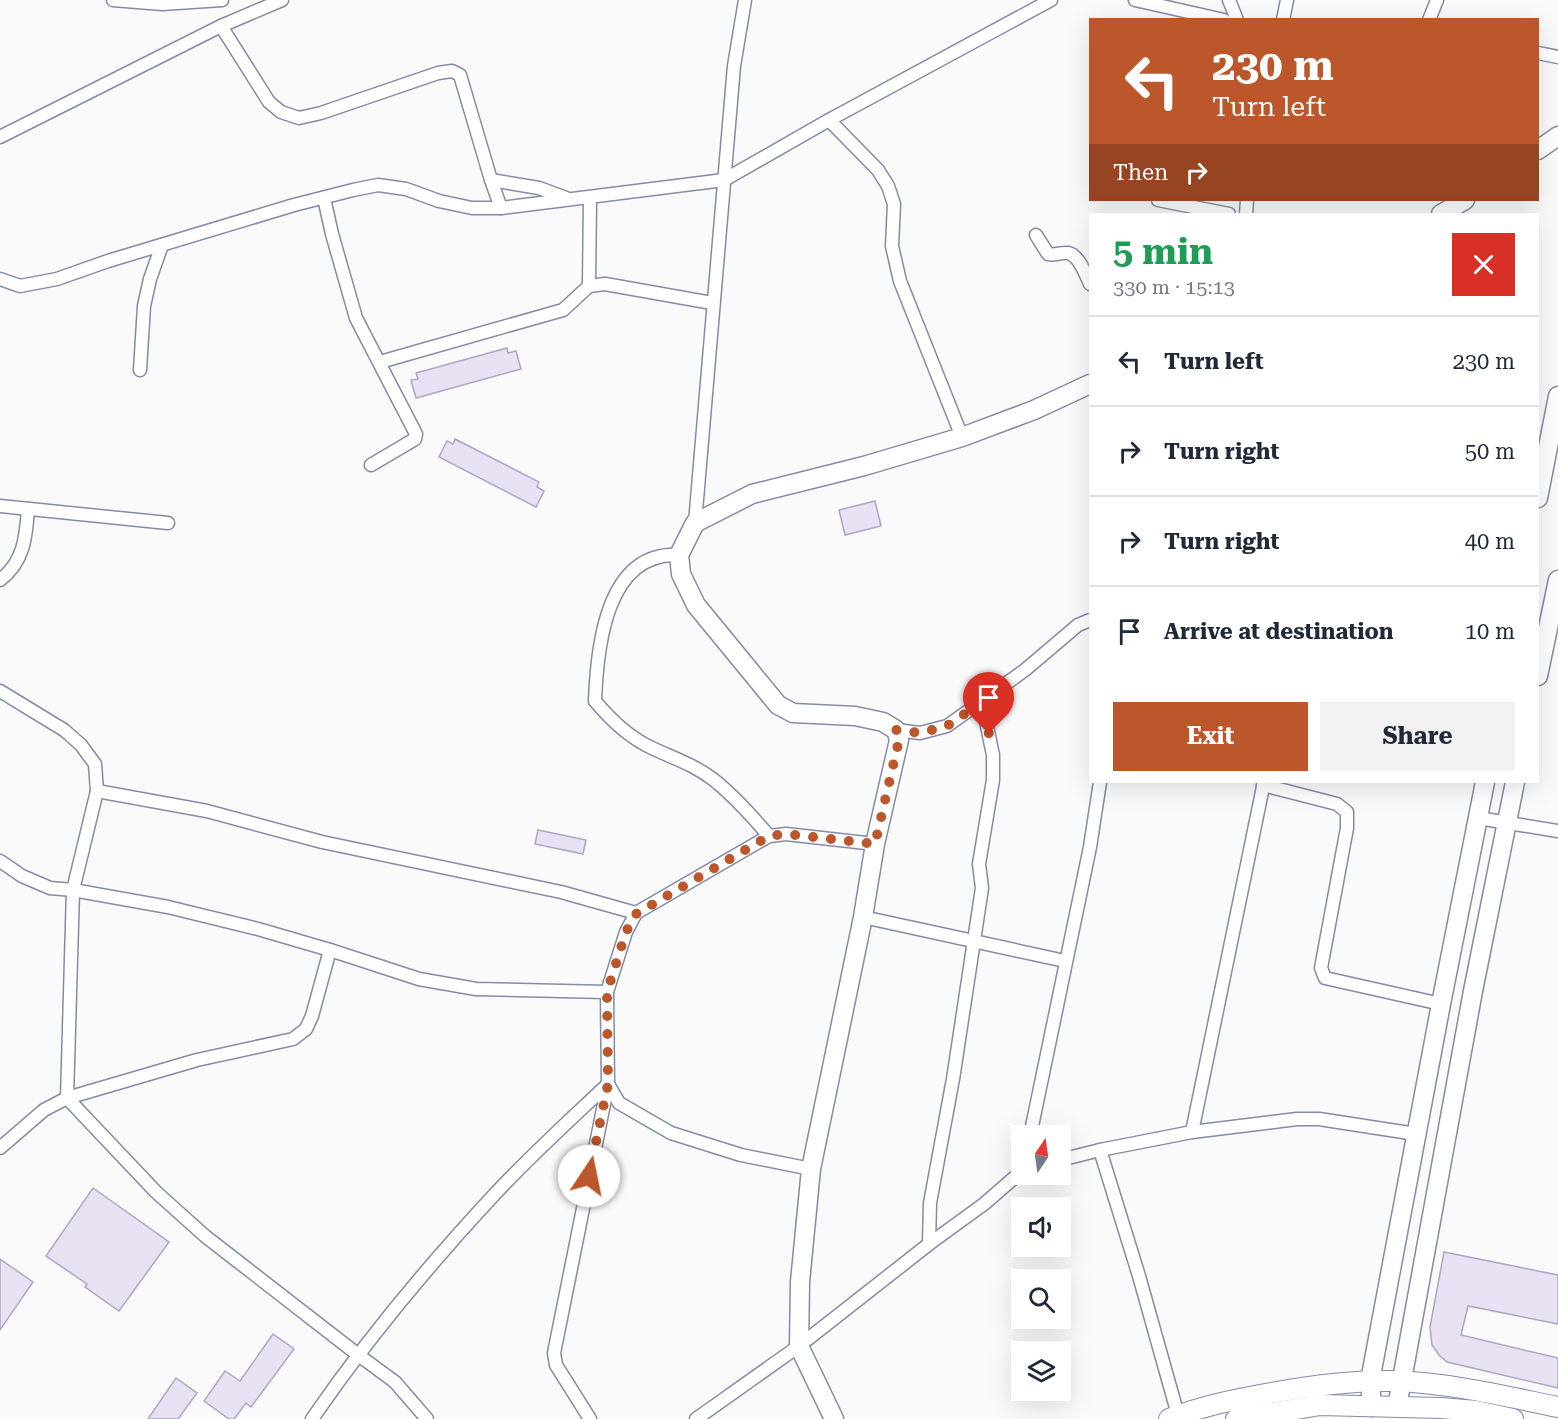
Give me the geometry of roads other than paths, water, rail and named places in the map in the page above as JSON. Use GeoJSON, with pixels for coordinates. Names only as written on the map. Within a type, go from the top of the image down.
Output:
{"type":"FeatureCollection","features":[{"type":"Feature","properties":{"kind":"main road"},"geometry":{"type":"LineString","coordinates":[[1173,1417],[1238,1398],[1321,1384],[1370,1382],[1401,1382],[1479,1390],[1558,1407]]}},
{"type":"Feature","properties":{"kind":"main road"},"geometry":{"type":"LineString","coordinates":[[1236,1419],[1320,1405],[1371,1413],[1476,1411],[1513,1419]]}},
{"type":"Feature","properties":{"kind":"street"},"geometry":{"type":"LineString","coordinates":[[113,0],[162,4],[222,0]]}},
{"type":"Feature","properties":{"kind":"street"},"geometry":{"type":"LineString","coordinates":[[0,136],[221,26],[282,0]]}},
{"type":"Feature","properties":{"kind":"street"},"geometry":{"type":"LineString","coordinates":[[745,0],[734,66],[695,523],[679,555],[681,573],[696,605],[778,705],[794,713],[855,716],[883,722],[896,730],[920,733],[947,726],[982,702],[1078,625],[1089,620]]}},
{"type":"Feature","properties":{"kind":"street"},"geometry":{"type":"LineString","coordinates":[[0,279],[20,286],[57,279],[294,205],[378,185],[406,189],[439,201],[472,208],[501,208],[724,180],[829,120],[1051,0]]}},
{"type":"Feature","properties":{"kind":"street"},"geometry":{"type":"LineString","coordinates":[[1135,0],[1215,18]]}},
{"type":"Feature","properties":{"kind":"street"},"geometry":{"type":"LineString","coordinates":[[1229,0],[1236,18]]}},
{"type":"Feature","properties":{"kind":"street"},"geometry":{"type":"LineString","coordinates":[[1283,18],[1287,0]]}},
{"type":"Feature","properties":{"kind":"street"},"geometry":{"type":"LineString","coordinates":[[1430,18],[1437,0]]}},
{"type":"Feature","properties":{"kind":"street"},"geometry":{"type":"LineString","coordinates":[[221,26],[268,102],[280,112],[298,118],[321,113],[438,73],[452,71],[460,75],[501,208]]}},
{"type":"Feature","properties":{"kind":"street"},"geometry":{"type":"LineString","coordinates":[[1539,53],[1558,57]]}},
{"type":"Feature","properties":{"kind":"street"},"geometry":{"type":"LineString","coordinates":[[829,120],[878,170],[888,186],[894,204],[892,246],[900,281],[962,437]]}},
{"type":"Feature","properties":{"kind":"street"},"geometry":{"type":"LineString","coordinates":[[1539,149],[1558,136]]}},
{"type":"Feature","properties":{"kind":"street"},"geometry":{"type":"LineString","coordinates":[[491,180],[539,188],[567,199]]}},
{"type":"Feature","properties":{"kind":"street"},"geometry":{"type":"LineString","coordinates":[[324,198],[356,318],[416,434],[415,440],[371,465]]}},
{"type":"Feature","properties":{"kind":"street"},"geometry":{"type":"LineString","coordinates":[[589,286],[590,198]]}},
{"type":"Feature","properties":{"kind":"street"},"geometry":{"type":"LineString","coordinates":[[1163,201],[1225,213]]}},
{"type":"Feature","properties":{"kind":"street"},"geometry":{"type":"LineString","coordinates":[[1443,213],[1463,201]]}},
{"type":"Feature","properties":{"kind":"street"},"geometry":{"type":"LineString","coordinates":[[1036,235],[1048,255],[1066,253],[1077,258],[1089,282]]}},
{"type":"Feature","properties":{"kind":"street"},"geometry":{"type":"LineString","coordinates":[[140,370],[144,306],[150,279],[162,245]]}},
{"type":"Feature","properties":{"kind":"street"},"geometry":{"type":"LineString","coordinates":[[380,362],[563,310],[589,286],[605,284],[712,303]]}},
{"type":"Feature","properties":{"kind":"street"},"geometry":{"type":"LineString","coordinates":[[695,523],[752,494],[864,466],[962,437],[1034,410],[1089,384]]}},
{"type":"Feature","properties":{"kind":"street"},"geometry":{"type":"LineString","coordinates":[[1539,487],[1543,442],[1558,396]]}},
{"type":"Feature","properties":{"kind":"street"},"geometry":{"type":"LineString","coordinates":[[0,506],[168,523]]}},
{"type":"Feature","properties":{"kind":"street"},"geometry":{"type":"LineString","coordinates":[[0,580],[10,572],[21,556],[26,536],[28,509]]}},
{"type":"Feature","properties":{"kind":"street"},"geometry":{"type":"LineString","coordinates":[[679,555],[663,554],[644,561],[625,577],[612,601],[599,644],[595,701],[610,719],[649,747],[691,765],[713,779],[769,836]]}},
{"type":"Feature","properties":{"kind":"street"},"geometry":{"type":"LineString","coordinates":[[1539,671],[1558,580]]}},
{"type":"Feature","properties":{"kind":"street"},"geometry":{"type":"LineString","coordinates":[[0,691],[64,730],[81,745],[94,764],[97,791],[73,890],[67,1098],[83,1118],[156,1192],[197,1229],[395,1382],[427,1419]]}},
{"type":"Feature","properties":{"kind":"street"},"geometry":{"type":"LineString","coordinates":[[929,1244],[930,1203],[953,1079],[982,888],[979,864],[993,780],[993,754],[982,702]]}},
{"type":"Feature","properties":{"kind":"street"},"geometry":{"type":"LineString","coordinates":[[834,1419],[799,1346],[800,1282],[811,1169],[863,917],[875,844],[899,740],[896,730]]}},
{"type":"Feature","properties":{"kind":"street"},"geometry":{"type":"LineString","coordinates":[[1032,1125],[1090,847],[1100,783]]}},
{"type":"Feature","properties":{"kind":"street"},"geometry":{"type":"LineString","coordinates":[[1192,1132],[1264,783],[1337,804],[1347,813],[1347,828],[1321,968],[1325,978],[1441,1004]]}},
{"type":"Feature","properties":{"kind":"street"},"geometry":{"type":"LineString","coordinates":[[1371,1413],[1370,1382],[1485,783]]}},
{"type":"Feature","properties":{"kind":"street"},"geometry":{"type":"LineString","coordinates":[[1396,1413],[1473,991],[1515,783]]}},
{"type":"Feature","properties":{"kind":"street"},"geometry":{"type":"LineString","coordinates":[[97,791],[207,811],[322,842],[561,892],[636,914]]}},
{"type":"Feature","properties":{"kind":"street"},"geometry":{"type":"LineString","coordinates":[[1478,818],[1558,831]]}},
{"type":"Feature","properties":{"kind":"street"},"geometry":{"type":"LineString","coordinates":[[590,1419],[556,1365],[554,1353],[608,1084],[607,992],[626,932],[636,914],[769,836],[786,834],[875,844]]}},
{"type":"Feature","properties":{"kind":"street"},"geometry":{"type":"LineString","coordinates":[[0,861],[22,876],[50,888],[168,907],[258,929],[419,979],[476,989],[607,992]]}},
{"type":"Feature","properties":{"kind":"street"},"geometry":{"type":"LineString","coordinates":[[863,917],[1065,961]]}},
{"type":"Feature","properties":{"kind":"street"},"geometry":{"type":"LineString","coordinates":[[0,1148],[44,1110],[67,1098],[197,1060],[293,1039],[306,1029],[312,1016],[330,950]]}},
{"type":"Feature","properties":{"kind":"street"},"geometry":{"type":"LineString","coordinates":[[608,1084],[619,1103],[671,1133],[741,1155],[811,1169]]}},
{"type":"Feature","properties":{"kind":"street"},"geometry":{"type":"LineString","coordinates":[[312,1419],[357,1354],[402,1299],[494,1195],[608,1084]]}},
{"type":"Feature","properties":{"kind":"street"},"geometry":{"type":"LineString","coordinates":[[1071,1157],[1192,1132],[1297,1119],[1319,1119],[1416,1134]]}},
{"type":"Feature","properties":{"kind":"street"},"geometry":{"type":"LineString","coordinates":[[1100,1150],[1139,1276],[1173,1417]]}},
{"type":"Feature","properties":{"kind":"street"},"geometry":{"type":"LineString","coordinates":[[696,1419],[799,1346],[984,1204],[1011,1181]]}}]}
